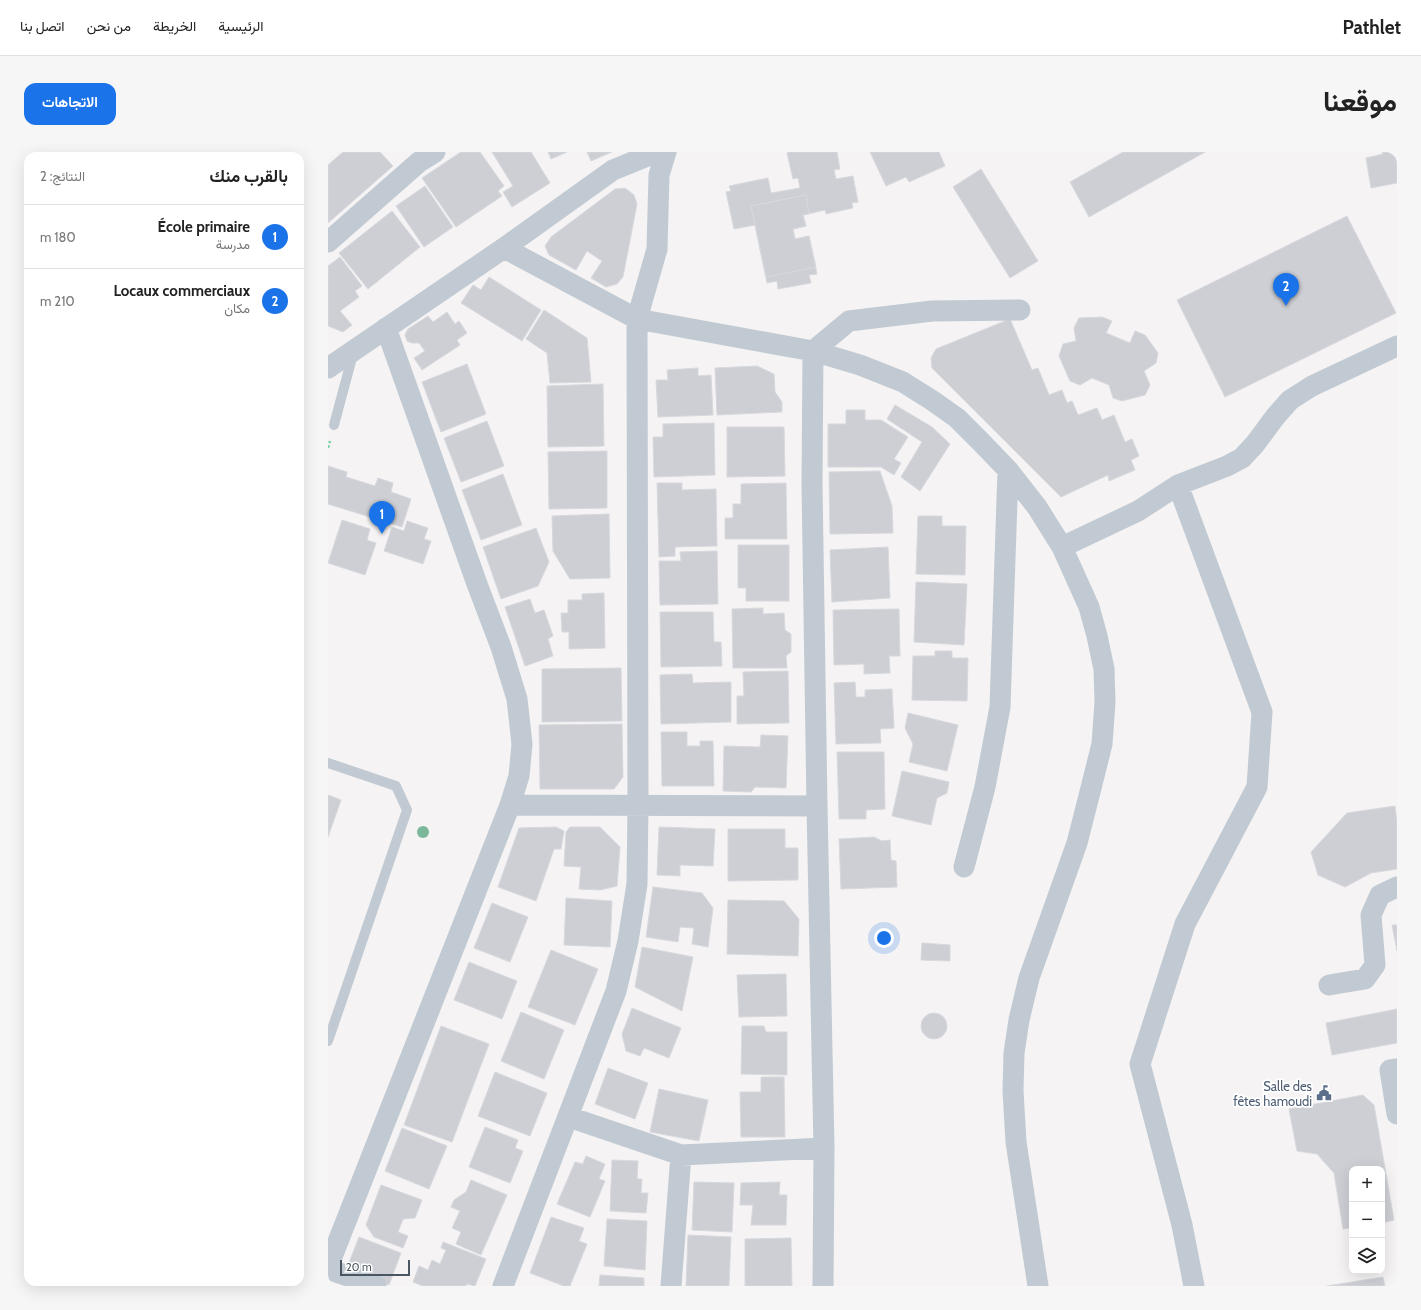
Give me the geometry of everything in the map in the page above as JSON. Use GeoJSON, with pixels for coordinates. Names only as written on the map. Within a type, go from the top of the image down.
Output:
{"type":"FeatureCollection","features":[{"type":"Feature","properties":{"kind":"street"},"geometry":{"type":"LineString","coordinates":[[328,242],[419,162],[435,152]]}},
{"type":"Feature","properties":{"kind":"street"},"geometry":{"type":"LineString","coordinates":[[329,366],[354,351],[504,248],[612,170],[657,152]]}},
{"type":"Feature","properties":{"kind":"street"},"geometry":{"type":"LineString","coordinates":[[503,1286],[616,991],[628,941],[637,884],[637,319],[657,249],[659,175],[666,152]]}},
{"type":"Feature","properties":{"kind":"street"},"geometry":{"type":"LineString","coordinates":[[504,248],[637,319],[813,351],[860,364],[903,382],[957,418],[1008,470],[1037,507],[1062,548],[1089,608],[1098,636],[1104,669],[1105,702],[1102,744],[1077,843],[1029,978],[1019,1020],[1014,1053],[1013,1091],[1016,1142],[1038,1286]]}},
{"type":"Feature","properties":{"kind":"street"},"geometry":{"type":"LineString","coordinates":[[824,1286],[824,1148],[812,484],[813,351],[849,321],[932,311],[1020,310]]}},
{"type":"Feature","properties":{"kind":"street"},"geometry":{"type":"LineString","coordinates":[[376,1286],[328,1268],[510,805],[519,776],[522,744],[517,699],[501,647],[477,584],[386,328]]}},
{"type":"Feature","properties":{"kind":"street"},"geometry":{"type":"LineString","coordinates":[[1062,548],[1138,511],[1178,485],[1227,466],[1242,458],[1255,444],[1275,417],[1295,396],[1312,386],[1397,346]]}},
{"type":"Feature","properties":{"kind":"street"},"geometry":{"type":"LineString","coordinates":[[964,867],[985,787],[1000,707],[1008,470]]}},
{"type":"Feature","properties":{"kind":"street"},"geometry":{"type":"LineString","coordinates":[[1178,485],[1262,712],[1257,787],[1185,924],[1140,1064],[1182,1224],[1194,1286]]}},
{"type":"Feature","properties":{"kind":"street"},"geometry":{"type":"LineString","coordinates":[[510,805],[817,806]]}},
{"type":"Feature","properties":{"kind":"street"},"geometry":{"type":"LineString","coordinates":[[1329,985],[1365,979],[1375,965],[1371,915],[1380,895],[1397,887]]}},
{"type":"Feature","properties":{"kind":"street"},"geometry":{"type":"LineString","coordinates":[[1397,1069],[1390,1070],[1397,1114]]}},
{"type":"Feature","properties":{"kind":"street"},"geometry":{"type":"LineString","coordinates":[[569,1117],[681,1155],[824,1148]]}},
{"type":"Feature","properties":{"kind":"street"},"geometry":{"type":"LineString","coordinates":[[671,1286],[681,1155]]}},
{"type":"Feature","properties":{"kind":"lane"},"geometry":{"type":"LineString","coordinates":[[334,425],[354,351]]}},
{"type":"Feature","properties":{"kind":"lane"},"geometry":{"type":"LineString","coordinates":[[328,762],[396,786],[407,810],[328,1041]]}},
{"type":"Feature","properties":{"kind":"building"},"geometry":{"type":"Polygon","coordinates":[[[343,152],[380,152],[393,166],[328,223],[328,165],[343,152]]]}},
{"type":"Feature","properties":{"kind":"building"},"geometry":{"type":"Polygon","coordinates":[[[461,152],[480,152],[504,186],[498,191],[502,196],[456,227],[422,178],[461,152]]]}},
{"type":"Feature","properties":{"kind":"building"},"geometry":{"type":"Polygon","coordinates":[[[492,152],[531,152],[550,183],[512,207],[503,192],[513,186],[492,152]]]}},
{"type":"Feature","properties":{"kind":"building"},"geometry":{"type":"Polygon","coordinates":[[[548,152],[567,152],[551,159],[548,152]]]}},
{"type":"Feature","properties":{"kind":"building"},"geometry":{"type":"Polygon","coordinates":[[[587,152],[612,152],[591,161],[587,152]]]}},
{"type":"Feature","properties":{"kind":"building"},"geometry":{"type":"Polygon","coordinates":[[[837,152],[840,169],[834,170],[836,179],[853,176],[858,202],[852,203],[853,208],[826,214],[825,210],[803,215],[806,226],[793,229],[795,239],[809,236],[817,274],[809,275],[811,283],[778,289],[777,281],[767,283],[755,225],[734,229],[726,192],[731,191],[729,186],[768,178],[771,193],[800,188],[798,178],[793,179],[787,153],[837,152]]]}},
{"type":"Feature","properties":{"kind":"building"},"geometry":{"type":"Polygon","coordinates":[[[870,152],[939,152],[945,166],[909,182],[906,177],[886,186],[870,152]]]}},
{"type":"Feature","properties":{"kind":"building"},"geometry":{"type":"Polygon","coordinates":[[[1123,152],[1205,152],[1089,217],[1070,182],[1123,152]]]}},
{"type":"Feature","properties":{"kind":"building"},"geometry":{"type":"Polygon","coordinates":[[[1382,152],[1397,152],[1397,183],[1371,188],[1366,158],[1383,154],[1382,152]]]}},
{"type":"Feature","properties":{"kind":"building"},"geometry":{"type":"Polygon","coordinates":[[[981,169],[1038,261],[1010,278],[953,187],[981,169]]]}},
{"type":"Feature","properties":{"kind":"building"},"geometry":{"type":"Polygon","coordinates":[[[425,186],[453,227],[424,247],[396,206],[425,186]]]}},
{"type":"Feature","properties":{"kind":"building"},"geometry":{"type":"Polygon","coordinates":[[[625,188],[634,195],[637,204],[623,277],[617,284],[606,287],[591,278],[602,261],[587,251],[576,270],[549,255],[545,246],[551,237],[615,189],[625,188]]]}},
{"type":"Feature","properties":{"kind":"building"},"geometry":{"type":"Polygon","coordinates":[[[806,195],[809,214],[803,215],[806,226],[793,229],[795,239],[809,236],[816,267],[766,277],[751,206],[806,195]]]}},
{"type":"Feature","properties":{"kind":"building"},"geometry":{"type":"Polygon","coordinates":[[[392,211],[420,247],[368,289],[339,253],[392,211]]]}},
{"type":"Feature","properties":{"kind":"building"},"geometry":{"type":"Polygon","coordinates":[[[1347,216],[1396,313],[1225,397],[1177,300],[1347,216]]]}},
{"type":"Feature","properties":{"kind":"building"},"geometry":{"type":"Polygon","coordinates":[[[340,257],[362,286],[355,291],[359,297],[340,311],[352,325],[343,332],[328,326],[328,266],[340,257]]]}},
{"type":"Feature","properties":{"kind":"building"},"geometry":{"type":"Polygon","coordinates":[[[489,277],[541,310],[522,341],[461,303],[473,285],[481,290],[489,277]]]}},
{"type":"Feature","properties":{"kind":"building"},"geometry":{"type":"Polygon","coordinates":[[[544,310],[587,338],[591,382],[550,383],[547,353],[526,339],[544,310]]]}},
{"type":"Feature","properties":{"kind":"building"},"geometry":{"type":"Polygon","coordinates":[[[447,312],[455,324],[459,321],[467,333],[457,340],[460,345],[422,370],[414,358],[425,351],[419,343],[407,341],[405,335],[408,329],[428,316],[433,322],[447,312]]]}},
{"type":"Feature","properties":{"kind":"building"},"geometry":{"type":"Polygon","coordinates":[[[1102,317],[1112,321],[1106,333],[1130,343],[1135,331],[1145,335],[1158,353],[1156,363],[1144,371],[1150,385],[1145,395],[1122,401],[1113,398],[1109,385],[1092,378],[1080,385],[1070,381],[1059,356],[1063,344],[1076,341],[1074,328],[1079,318],[1102,317]]]}},
{"type":"Feature","properties":{"kind":"building"},"geometry":{"type":"Polygon","coordinates":[[[1010,319],[1032,370],[1038,368],[1049,395],[1062,390],[1067,403],[1072,401],[1078,415],[1097,408],[1102,420],[1114,415],[1125,442],[1132,439],[1139,456],[1131,460],[1135,470],[1109,481],[1108,475],[1061,497],[932,368],[931,358],[936,349],[1010,319]]]}},
{"type":"Feature","properties":{"kind":"building"},"geometry":{"type":"Polygon","coordinates":[[[467,364],[486,414],[441,432],[422,382],[467,364]]]}},
{"type":"Feature","properties":{"kind":"building"},"geometry":{"type":"Polygon","coordinates":[[[757,366],[774,374],[775,392],[782,402],[782,412],[717,415],[715,368],[757,366]]]}},
{"type":"Feature","properties":{"kind":"building"},"geometry":{"type":"Polygon","coordinates":[[[698,368],[698,376],[711,375],[713,415],[658,417],[656,380],[668,380],[667,370],[698,368]]]}},
{"type":"Feature","properties":{"kind":"building"},"geometry":{"type":"Polygon","coordinates":[[[603,384],[604,446],[548,447],[547,386],[603,384]]]}},
{"type":"Feature","properties":{"kind":"building"},"geometry":{"type":"Polygon","coordinates":[[[895,405],[932,427],[950,444],[920,491],[901,477],[922,442],[887,419],[895,405]]]}},
{"type":"Feature","properties":{"kind":"building"},"geometry":{"type":"Polygon","coordinates":[[[846,410],[865,410],[865,420],[881,420],[908,437],[894,459],[901,463],[894,475],[881,467],[828,467],[828,424],[846,424],[846,410]]]}},
{"type":"Feature","properties":{"kind":"building"},"geometry":{"type":"Polygon","coordinates":[[[487,421],[504,466],[461,482],[444,438],[487,421]]]}},
{"type":"Feature","properties":{"kind":"building"},"geometry":{"type":"Polygon","coordinates":[[[714,423],[715,475],[654,477],[653,437],[663,437],[663,424],[714,423]]]}},
{"type":"Feature","properties":{"kind":"building"},"geometry":{"type":"Polygon","coordinates":[[[727,427],[784,427],[785,476],[727,477],[727,427]]]}},
{"type":"Feature","properties":{"kind":"building"},"geometry":{"type":"Polygon","coordinates":[[[607,451],[607,508],[549,509],[548,452],[607,451]]]}},
{"type":"Feature","properties":{"kind":"building"},"geometry":{"type":"Polygon","coordinates":[[[328,466],[347,472],[346,477],[375,486],[378,478],[393,483],[391,492],[411,499],[402,527],[328,504],[328,466]]]}},
{"type":"Feature","properties":{"kind":"building"},"geometry":{"type":"Polygon","coordinates":[[[880,471],[892,506],[893,533],[830,534],[829,472],[880,471]]]}},
{"type":"Feature","properties":{"kind":"building"},"geometry":{"type":"Polygon","coordinates":[[[503,474],[522,525],[481,540],[462,490],[503,474]]]}},
{"type":"Feature","properties":{"kind":"building"},"geometry":{"type":"Polygon","coordinates":[[[657,483],[682,483],[682,490],[716,489],[717,546],[675,547],[675,556],[659,557],[657,483]]]}},
{"type":"Feature","properties":{"kind":"building"},"geometry":{"type":"Polygon","coordinates":[[[786,483],[787,539],[725,539],[725,518],[733,518],[733,504],[741,504],[741,484],[786,483]]]}},
{"type":"Feature","properties":{"kind":"building"},"geometry":{"type":"Polygon","coordinates":[[[609,514],[610,578],[570,579],[553,551],[552,516],[609,514]]]}},
{"type":"Feature","properties":{"kind":"building"},"geometry":{"type":"Polygon","coordinates":[[[918,516],[942,516],[942,526],[966,526],[965,575],[916,574],[918,516]]]}},
{"type":"Feature","properties":{"kind":"building"},"geometry":{"type":"Polygon","coordinates":[[[342,520],[370,529],[367,540],[376,543],[365,575],[328,563],[342,520]]]}},
{"type":"Feature","properties":{"kind":"building"},"geometry":{"type":"Polygon","coordinates":[[[407,521],[428,528],[424,539],[431,541],[423,564],[384,551],[392,527],[404,531],[407,521]]]}},
{"type":"Feature","properties":{"kind":"building"},"geometry":{"type":"Polygon","coordinates":[[[536,528],[549,562],[538,586],[501,599],[483,547],[536,528]]]}},
{"type":"Feature","properties":{"kind":"building"},"geometry":{"type":"Polygon","coordinates":[[[738,545],[789,545],[789,601],[746,601],[746,588],[738,588],[738,545]]]}},
{"type":"Feature","properties":{"kind":"building"},"geometry":{"type":"Polygon","coordinates":[[[888,547],[890,598],[832,602],[830,550],[888,547]]]}},
{"type":"Feature","properties":{"kind":"building"},"geometry":{"type":"Polygon","coordinates":[[[717,551],[718,604],[660,605],[659,561],[681,561],[680,552],[717,551]]]}},
{"type":"Feature","properties":{"kind":"building"},"geometry":{"type":"Polygon","coordinates":[[[916,582],[967,584],[964,645],[914,642],[916,582]]]}},
{"type":"Feature","properties":{"kind":"building"},"geometry":{"type":"Polygon","coordinates":[[[604,593],[605,648],[569,649],[569,632],[562,632],[561,613],[568,613],[568,600],[582,600],[582,594],[604,593]]]}},
{"type":"Feature","properties":{"kind":"building"},"geometry":{"type":"Polygon","coordinates":[[[530,599],[535,613],[544,610],[553,636],[548,639],[553,656],[525,666],[505,607],[530,599]]]}},
{"type":"Feature","properties":{"kind":"building"},"geometry":{"type":"Polygon","coordinates":[[[763,608],[763,614],[784,613],[785,630],[791,634],[791,652],[786,656],[787,668],[733,668],[732,609],[763,608]]]}},
{"type":"Feature","properties":{"kind":"building"},"geometry":{"type":"Polygon","coordinates":[[[899,609],[900,656],[889,656],[890,673],[864,674],[864,664],[834,665],[833,610],[899,609]]]}},
{"type":"Feature","properties":{"kind":"building"},"geometry":{"type":"Polygon","coordinates":[[[660,612],[713,612],[714,642],[721,642],[722,666],[661,667],[660,612]]]}},
{"type":"Feature","properties":{"kind":"building"},"geometry":{"type":"Polygon","coordinates":[[[935,651],[952,651],[952,658],[968,658],[967,701],[912,700],[913,656],[935,656],[935,651]]]}},
{"type":"Feature","properties":{"kind":"building"},"geometry":{"type":"Polygon","coordinates":[[[621,668],[622,721],[542,722],[542,669],[621,668]]]}},
{"type":"Feature","properties":{"kind":"building"},"geometry":{"type":"Polygon","coordinates":[[[788,671],[789,723],[737,724],[737,696],[744,696],[743,672],[788,671]]]}},
{"type":"Feature","properties":{"kind":"building"},"geometry":{"type":"Polygon","coordinates":[[[692,674],[693,683],[731,682],[731,722],[661,724],[660,675],[692,674]]]}},
{"type":"Feature","properties":{"kind":"building"},"geometry":{"type":"Polygon","coordinates":[[[855,682],[856,697],[865,697],[865,690],[892,689],[894,728],[880,729],[881,743],[836,744],[834,683],[855,682]]]}},
{"type":"Feature","properties":{"kind":"building"},"geometry":{"type":"Polygon","coordinates":[[[908,713],[958,725],[947,771],[909,762],[913,744],[905,728],[908,713]]]}},
{"type":"Feature","properties":{"kind":"building"},"geometry":{"type":"Polygon","coordinates":[[[622,724],[623,777],[614,789],[540,789],[539,725],[622,724]]]}},
{"type":"Feature","properties":{"kind":"building"},"geometry":{"type":"Polygon","coordinates":[[[661,732],[687,732],[687,746],[700,746],[700,741],[713,741],[714,786],[662,786],[661,732]]]}},
{"type":"Feature","properties":{"kind":"building"},"geometry":{"type":"Polygon","coordinates":[[[761,735],[788,736],[786,788],[755,787],[751,792],[723,791],[724,746],[760,747],[761,735]]]}},
{"type":"Feature","properties":{"kind":"building"},"geometry":{"type":"Polygon","coordinates":[[[837,752],[884,752],[885,809],[866,810],[866,819],[839,819],[837,752]]]}},
{"type":"Feature","properties":{"kind":"building"},"geometry":{"type":"Polygon","coordinates":[[[902,771],[949,782],[947,793],[937,798],[931,825],[892,816],[902,771]]]}},
{"type":"Feature","properties":{"kind":"building"},"geometry":{"type":"Polygon","coordinates":[[[328,795],[341,800],[328,837],[328,795]]]}},
{"type":"Feature","properties":{"kind":"building"},"geometry":{"type":"Polygon","coordinates":[[[1395,806],[1397,822],[1397,869],[1371,873],[1345,887],[1318,875],[1311,852],[1347,813],[1395,806]]]}},
{"type":"Feature","properties":{"kind":"building"},"geometry":{"type":"Polygon","coordinates":[[[556,827],[564,831],[561,849],[554,849],[536,901],[498,887],[519,828],[556,827]]]}},
{"type":"Feature","properties":{"kind":"building"},"geometry":{"type":"Polygon","coordinates":[[[570,827],[600,827],[620,847],[617,886],[600,890],[579,889],[581,867],[564,866],[566,832],[570,827]]]}},
{"type":"Feature","properties":{"kind":"building"},"geometry":{"type":"Polygon","coordinates":[[[659,827],[715,829],[713,866],[680,865],[680,876],[657,875],[659,827]]]}},
{"type":"Feature","properties":{"kind":"building"},"geometry":{"type":"Polygon","coordinates":[[[728,829],[785,829],[785,848],[798,848],[798,880],[728,881],[728,829]]]}},
{"type":"Feature","properties":{"kind":"building"},"geometry":{"type":"Polygon","coordinates":[[[874,837],[882,841],[890,840],[891,860],[896,861],[897,887],[841,889],[839,839],[874,837]]]}},
{"type":"Feature","properties":{"kind":"building"},"geometry":{"type":"Polygon","coordinates":[[[653,887],[702,893],[713,908],[708,947],[692,944],[694,928],[680,927],[678,942],[646,937],[653,887]]]}},
{"type":"Feature","properties":{"kind":"building"},"geometry":{"type":"Polygon","coordinates":[[[566,898],[612,901],[610,947],[564,945],[566,898]]]}},
{"type":"Feature","properties":{"kind":"building"},"geometry":{"type":"Polygon","coordinates":[[[728,900],[784,901],[799,919],[798,956],[727,954],[728,900]]]}},
{"type":"Feature","properties":{"kind":"building"},"geometry":{"type":"Polygon","coordinates":[[[492,903],[528,917],[510,962],[474,948],[492,903]]]}},
{"type":"Feature","properties":{"kind":"building"},"geometry":{"type":"Polygon","coordinates":[[[1392,925],[1397,925],[1397,951],[1392,925]]]}},
{"type":"Feature","properties":{"kind":"building"},"geometry":{"type":"Polygon","coordinates":[[[922,943],[950,945],[950,961],[921,960],[922,943]]]}},
{"type":"Feature","properties":{"kind":"building"},"geometry":{"type":"Polygon","coordinates":[[[642,947],[693,957],[682,1011],[635,987],[642,947]]]}},
{"type":"Feature","properties":{"kind":"building"},"geometry":{"type":"Polygon","coordinates":[[[551,950],[598,969],[575,1025],[528,1007],[551,950]]]}},
{"type":"Feature","properties":{"kind":"building"},"geometry":{"type":"Polygon","coordinates":[[[469,962],[517,981],[502,1019],[454,1000],[469,962]]]}},
{"type":"Feature","properties":{"kind":"building"},"geometry":{"type":"Polygon","coordinates":[[[786,974],[787,1016],[739,1017],[737,975],[786,974]]]}},
{"type":"Feature","properties":{"kind":"building"},"geometry":{"type":"Polygon","coordinates":[[[632,1008],[681,1028],[669,1058],[644,1048],[640,1056],[626,1051],[622,1034],[632,1008]]]}},
{"type":"Feature","properties":{"kind":"building"},"geometry":{"type":"Polygon","coordinates":[[[1397,1009],[1397,1043],[1332,1055],[1326,1023],[1397,1009]]]}},
{"type":"Feature","properties":{"kind":"building"},"geometry":{"type":"Polygon","coordinates":[[[521,1012],[564,1030],[544,1079],[501,1061],[521,1012]]]}},
{"type":"Feature","properties":{"kind":"building"},"geometry":{"type":"Polygon","coordinates":[[[934,1013],[943,1017],[947,1026],[943,1035],[934,1039],[925,1035],[921,1026],[925,1017],[934,1013]]]}},
{"type":"Feature","properties":{"kind":"building"},"geometry":{"type":"Polygon","coordinates":[[[441,1026],[489,1044],[452,1142],[404,1125],[441,1026]]]}},
{"type":"Feature","properties":{"kind":"building"},"geometry":{"type":"Polygon","coordinates":[[[742,1026],[764,1026],[766,1032],[787,1032],[787,1075],[741,1074],[742,1026]]]}},
{"type":"Feature","properties":{"kind":"building"},"geometry":{"type":"Polygon","coordinates":[[[608,1068],[648,1083],[635,1119],[595,1104],[608,1068]]]}},
{"type":"Feature","properties":{"kind":"building"},"geometry":{"type":"Polygon","coordinates":[[[495,1072],[547,1093],[530,1136],[478,1116],[495,1072]]]}},
{"type":"Feature","properties":{"kind":"building"},"geometry":{"type":"Polygon","coordinates":[[[761,1077],[784,1077],[785,1137],[741,1137],[740,1092],[761,1092],[761,1077]]]}},
{"type":"Feature","properties":{"kind":"building"},"geometry":{"type":"Polygon","coordinates":[[[659,1089],[708,1100],[699,1141],[650,1132],[659,1089]]]}},
{"type":"Feature","properties":{"kind":"building"},"geometry":{"type":"Polygon","coordinates":[[[1363,1095],[1374,1105],[1385,1166],[1349,1166],[1349,1228],[1343,1229],[1334,1173],[1317,1154],[1297,1151],[1289,1109],[1363,1095]]]}},
{"type":"Feature","properties":{"kind":"building"},"geometry":{"type":"Polygon","coordinates":[[[485,1127],[518,1140],[515,1148],[523,1151],[510,1183],[469,1167],[485,1127]]]}},
{"type":"Feature","properties":{"kind":"building"},"geometry":{"type":"Polygon","coordinates":[[[402,1128],[447,1146],[429,1189],[385,1171],[402,1128]]]}},
{"type":"Feature","properties":{"kind":"building"},"geometry":{"type":"Polygon","coordinates":[[[586,1156],[605,1164],[599,1179],[605,1181],[590,1217],[557,1204],[575,1162],[583,1164],[586,1156]]]}},
{"type":"Feature","properties":{"kind":"building"},"geometry":{"type":"Polygon","coordinates":[[[612,1160],[638,1161],[637,1179],[642,1179],[641,1193],[648,1193],[646,1213],[610,1211],[612,1160]]]}},
{"type":"Feature","properties":{"kind":"building"},"geometry":{"type":"Polygon","coordinates":[[[1385,1168],[1394,1220],[1385,1222],[1385,1168]]]}},
{"type":"Feature","properties":{"kind":"building"},"geometry":{"type":"Polygon","coordinates":[[[471,1180],[507,1195],[481,1255],[456,1244],[461,1232],[452,1228],[460,1211],[451,1207],[454,1200],[466,1192],[471,1180]]]}},
{"type":"Feature","properties":{"kind":"building"},"geometry":{"type":"Polygon","coordinates":[[[694,1182],[734,1183],[732,1232],[692,1230],[694,1182]]]}},
{"type":"Feature","properties":{"kind":"building"},"geometry":{"type":"Polygon","coordinates":[[[780,1182],[779,1195],[787,1195],[786,1225],[751,1225],[753,1205],[740,1205],[741,1183],[780,1182]]]}},
{"type":"Feature","properties":{"kind":"building"},"geometry":{"type":"Polygon","coordinates":[[[381,1185],[422,1200],[415,1218],[403,1219],[398,1232],[408,1236],[403,1248],[374,1237],[366,1225],[381,1185]]]}},
{"type":"Feature","properties":{"kind":"building"},"geometry":{"type":"Polygon","coordinates":[[[551,1217],[584,1228],[579,1241],[587,1244],[570,1286],[564,1286],[530,1273],[551,1217]]]}},
{"type":"Feature","properties":{"kind":"building"},"geometry":{"type":"Polygon","coordinates":[[[607,1219],[647,1221],[645,1270],[604,1266],[607,1219]]]}},
{"type":"Feature","properties":{"kind":"building"},"geometry":{"type":"Polygon","coordinates":[[[688,1235],[731,1237],[729,1286],[686,1286],[688,1235]]]}},
{"type":"Feature","properties":{"kind":"building"},"geometry":{"type":"Polygon","coordinates":[[[359,1237],[401,1253],[389,1285],[347,1268],[359,1237]]]}},
{"type":"Feature","properties":{"kind":"building"},"geometry":{"type":"Polygon","coordinates":[[[791,1238],[792,1286],[745,1286],[745,1239],[791,1238]]]}},
{"type":"Feature","properties":{"kind":"building"},"geometry":{"type":"Polygon","coordinates":[[[443,1242],[486,1259],[475,1286],[467,1284],[466,1286],[423,1286],[413,1282],[419,1266],[428,1270],[432,1260],[440,1264],[446,1250],[441,1248],[443,1242]]]}},
{"type":"Feature","properties":{"kind":"building"},"geometry":{"type":"Polygon","coordinates":[[[600,1275],[644,1278],[644,1286],[599,1286],[600,1275]]]}},
{"type":"Feature","properties":{"kind":"building"},"geometry":{"type":"Polygon","coordinates":[[[1383,1277],[1385,1286],[1327,1286],[1383,1277]]]}},
{"type":"Feature","properties":{"kind":"place","name":"Locaux commerciaux"},"geometry":{"type":"Point","coordinates":[1286,306]}},
{"type":"Feature","properties":{"kind":"place","name":"École primaire"},"geometry":{"type":"Point","coordinates":[382,534]}},
{"type":"Feature","properties":{"kind":"place","name":"Salle des fêtes hamoudi"},"geometry":{"type":"Point","coordinates":[1324,1093]}}]}
